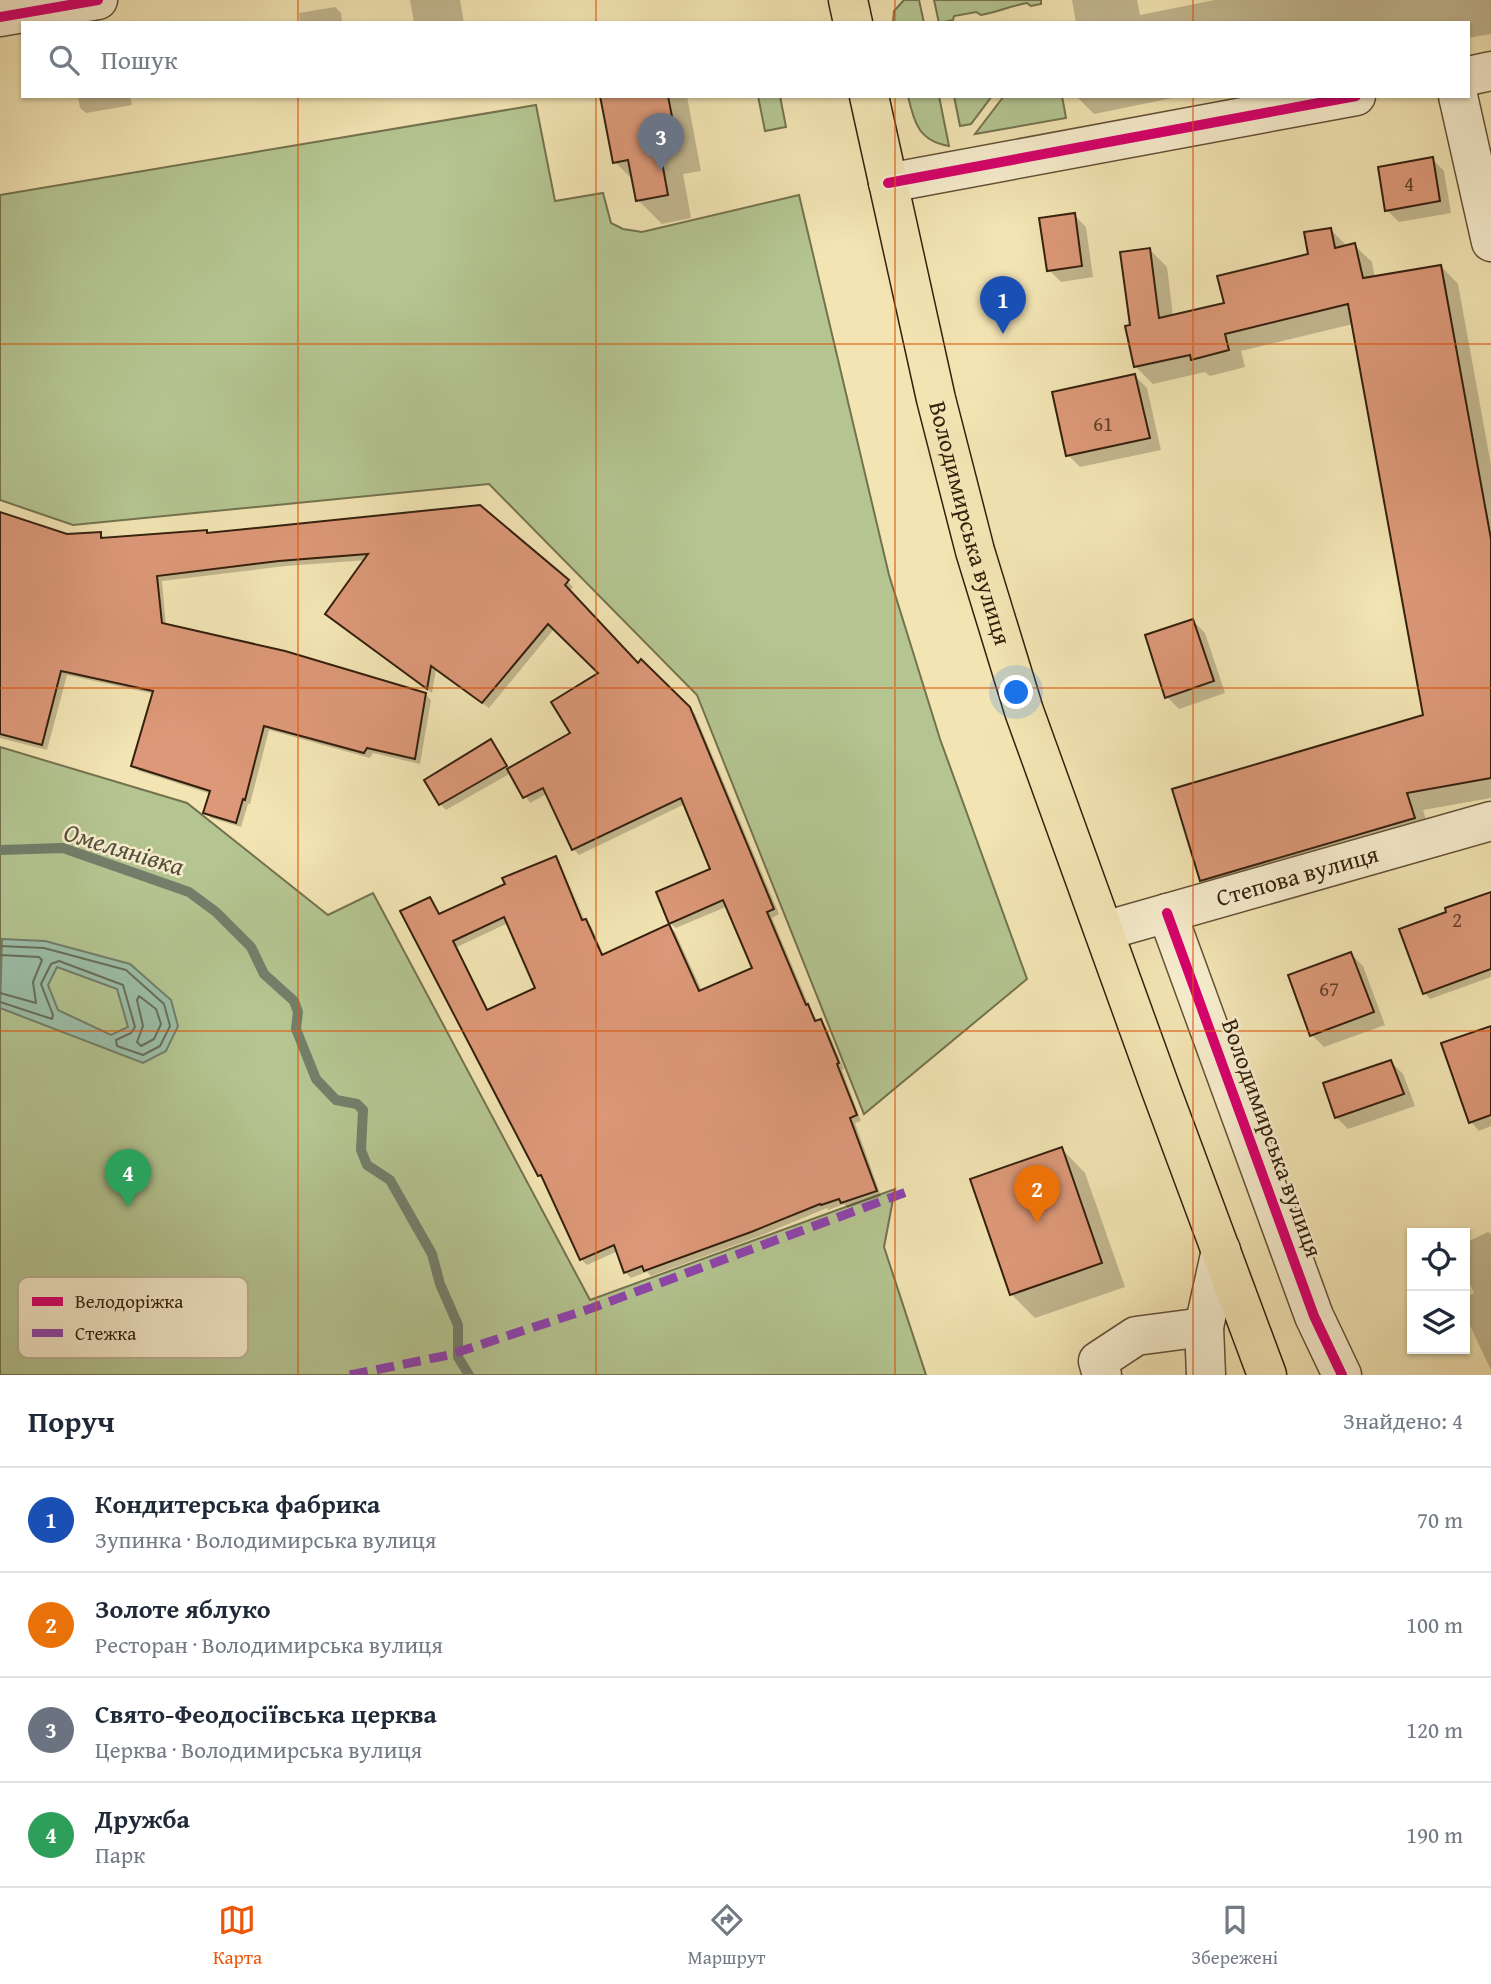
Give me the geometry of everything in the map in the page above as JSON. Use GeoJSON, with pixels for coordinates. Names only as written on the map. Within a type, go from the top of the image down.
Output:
{"type":"FeatureCollection","features":[{"type":"Feature","properties":{"kind":"main road"},"geometry":{"type":"LineString","coordinates":[[848,0],[853,21]]}},
{"type":"Feature","properties":{"kind":"main road","name":"Володимирська вулиця"},"geometry":{"type":"LineString","coordinates":[[869,98],[916,311],[975,551],[1024,710],[1267,1375]]}},
{"type":"Feature","properties":{"kind":"street"},"geometry":{"type":"LineString","coordinates":[[1,11],[98,0]]}},
{"type":"Feature","properties":{"kind":"street"},"geometry":{"type":"LineString","coordinates":[[1470,76],[1491,71]]}},
{"type":"Feature","properties":{"kind":"street"},"geometry":{"type":"LineString","coordinates":[[888,183],[1345,98]]}},
{"type":"Feature","properties":{"kind":"street"},"geometry":{"type":"LineString","coordinates":[[1458,98],[1491,242]]}},
{"type":"Feature","properties":{"kind":"street","name":"Степова вулиця"},"geometry":{"type":"LineString","coordinates":[[1104,931],[1491,821]]}},
{"type":"Feature","properties":{"kind":"street","name":"Володимирська вулиця"},"geometry":{"type":"LineString","coordinates":[[1167,913],[1314,1316],[1342,1375]]}},
{"type":"Feature","properties":{"kind":"street"},"geometry":{"type":"LineString","coordinates":[[1206,1375],[1204,1327],[1221,1250]]}},
{"type":"Feature","properties":{"kind":"street"},"geometry":{"type":"LineString","coordinates":[[1102,1375],[1098,1361],[1136,1336],[1204,1327]]}},
{"type":"Feature","properties":{"kind":"shaded area"},"geometry":{"type":"Polygon","coordinates":[[[904,0],[919,0],[924,21],[893,21],[894,11],[904,0]]]}},
{"type":"Feature","properties":{"kind":"shaded area"},"geometry":{"type":"Polygon","coordinates":[[[934,0],[1041,0],[1041,4],[1031,6],[1027,3],[981,15],[976,12],[954,16],[953,20],[939,21],[934,0]]]}},
{"type":"Feature","properties":{"kind":"shaded area"},"geometry":{"type":"Polygon","coordinates":[[[758,98],[780,98],[786,127],[765,131],[758,98]]]}},
{"type":"Feature","properties":{"kind":"shaded area"},"geometry":{"type":"Polygon","coordinates":[[[909,98],[939,98],[949,146],[939,144],[924,135],[909,98]]]}},
{"type":"Feature","properties":{"kind":"shaded area"},"geometry":{"type":"Polygon","coordinates":[[[954,98],[990,98],[971,124],[960,126],[954,98]]]}},
{"type":"Feature","properties":{"kind":"shaded area"},"geometry":{"type":"Polygon","coordinates":[[[1002,98],[1062,98],[1066,118],[975,134],[1002,98]]]}},
{"type":"Feature","properties":{"kind":"shaded area"},"geometry":{"type":"Polygon","coordinates":[[[536,105],[555,201],[603,193],[611,223],[623,229],[642,232],[799,195],[889,575],[940,739],[1027,979],[864,1114],[697,695],[489,484],[73,525],[0,500],[0,195],[536,105]]]}},
{"type":"Feature","properties":{"kind":"shaded area"},"geometry":{"type":"Polygon","coordinates":[[[0,747],[187,803],[328,915],[373,893],[590,1300],[895,1189],[884,1247],[926,1375],[0,1375],[0,747]]]}},
{"type":"Feature","properties":{"kind":"water"},"geometry":{"type":"Polygon","coordinates":[[[2,939],[45,941],[130,964],[171,1000],[178,1026],[166,1051],[143,1063],[0,1008],[2,939]],[[57,967],[48,985],[58,1010],[111,1035],[128,1027],[117,989],[57,967]]]}},
{"type":"Feature","properties":{"kind":"building"},"geometry":{"type":"Polygon","coordinates":[[[600,98],[668,98],[678,148],[660,151],[668,195],[636,201],[628,160],[613,163],[600,98]]]}},
{"type":"Feature","properties":{"kind":"building"},"geometry":{"type":"Polygon","coordinates":[[[1433,157],[1440,201],[1385,211],[1378,167],[1433,157]]]}},
{"type":"Feature","properties":{"kind":"building"},"geometry":{"type":"Polygon","coordinates":[[[1075,213],[1082,266],[1047,271],[1039,218],[1075,213]]]}},
{"type":"Feature","properties":{"kind":"building"},"geometry":{"type":"Polygon","coordinates":[[[1331,228],[1335,248],[1355,243],[1363,278],[1441,265],[1491,539],[1491,778],[1407,793],[1415,818],[1200,881],[1172,789],[1423,715],[1348,304],[1225,334],[1229,350],[1191,360],[1190,355],[1134,367],[1125,326],[1130,325],[1120,252],[1150,248],[1159,318],[1224,303],[1217,276],[1308,254],[1304,232],[1331,228]]]}},
{"type":"Feature","properties":{"kind":"building"},"geometry":{"type":"Polygon","coordinates":[[[1135,374],[1150,438],[1066,456],[1052,392],[1135,374]]]}},
{"type":"Feature","properties":{"kind":"building"},"geometry":{"type":"Polygon","coordinates":[[[480,505],[569,580],[565,585],[638,663],[641,659],[690,707],[774,909],[767,912],[806,1005],[808,1004],[815,1021],[821,1019],[839,1063],[837,1064],[857,1115],[850,1118],[877,1191],[841,1203],[839,1199],[820,1204],[644,1271],[642,1266],[624,1273],[614,1245],[580,1260],[541,1175],[538,1176],[400,911],[430,897],[439,914],[505,884],[502,878],[556,856],[582,920],[586,919],[602,955],[669,924],[656,892],[710,869],[681,798],[572,850],[543,788],[523,798],[507,769],[570,733],[551,702],[598,673],[548,624],[482,703],[431,666],[427,689],[325,614],[368,554],[279,561],[157,576],[162,623],[285,651],[426,693],[415,759],[367,748],[364,753],[264,726],[245,800],[243,799],[236,823],[203,813],[210,791],[131,766],[153,691],[61,671],[42,745],[0,734],[0,512],[67,534],[101,532],[101,538],[207,530],[207,533],[480,505]],[[723,900],[669,924],[699,991],[752,968],[723,900]],[[504,917],[453,941],[487,1010],[535,988],[504,917]]]}},
{"type":"Feature","properties":{"kind":"building"},"geometry":{"type":"Polygon","coordinates":[[[1193,619],[1214,681],[1165,698],[1145,635],[1193,619]]]}},
{"type":"Feature","properties":{"kind":"building"},"geometry":{"type":"Polygon","coordinates":[[[491,739],[507,766],[439,805],[424,780],[491,739]]]}},
{"type":"Feature","properties":{"kind":"building"},"geometry":{"type":"Polygon","coordinates":[[[1491,892],[1491,969],[1423,994],[1399,929],[1446,912],[1445,908],[1491,892]]]}},
{"type":"Feature","properties":{"kind":"building"},"geometry":{"type":"Polygon","coordinates":[[[1351,952],[1374,1012],[1310,1036],[1288,975],[1351,952]]]}},
{"type":"Feature","properties":{"kind":"building"},"geometry":{"type":"Polygon","coordinates":[[[1491,1026],[1491,1115],[1469,1123],[1441,1043],[1491,1026]]]}},
{"type":"Feature","properties":{"kind":"building"},"geometry":{"type":"Polygon","coordinates":[[[1391,1060],[1404,1094],[1335,1118],[1323,1083],[1391,1060]]]}},
{"type":"Feature","properties":{"kind":"building"},"geometry":{"type":"Polygon","coordinates":[[[1062,1147],[1102,1263],[1010,1295],[970,1179],[1062,1147]]]}},
{"type":"Feature","properties":{"kind":"waterway","name":"Омелянівка"},"geometry":{"type":"LineString","coordinates":[[0,850],[63,848],[189,892],[216,912],[251,947],[264,974],[294,1001],[298,1012],[296,1029],[316,1079],[336,1100],[357,1104],[363,1110],[361,1150],[367,1165],[390,1180],[432,1254],[440,1284],[458,1325],[458,1357],[469,1375]]}},
{"type":"Feature","properties":{"kind":"marked path"},"geometry":{"type":"LineString","coordinates":[[350,1375],[449,1355],[592,1308],[909,1191]]}},
{"type":"Feature","properties":{"kind":"cycle path"},"geometry":{"type":"LineString","coordinates":[[0,17],[98,0]]}},
{"type":"Feature","properties":{"kind":"cycle path"},"geometry":{"type":"LineString","coordinates":[[888,183],[1345,98]]}},
{"type":"Feature","properties":{"kind":"cycle path"},"geometry":{"type":"LineString","coordinates":[[1167,913],[1314,1316],[1342,1375]]}},
{"type":"Feature","properties":{"kind":"place","name":"Свято-Феодосіївська церква"},"geometry":{"type":"Point","coordinates":[661,171]}},
{"type":"Feature","properties":{"kind":"place","name":"Кондитерська фабрика"},"geometry":{"type":"Point","coordinates":[1003,334]}},
{"type":"Feature","properties":{"kind":"place","name":"Дружба"},"geometry":{"type":"Point","coordinates":[128,1207]}},
{"type":"Feature","properties":{"kind":"place","name":"Золоте яблуко"},"geometry":{"type":"Point","coordinates":[1037,1223]}}]}
